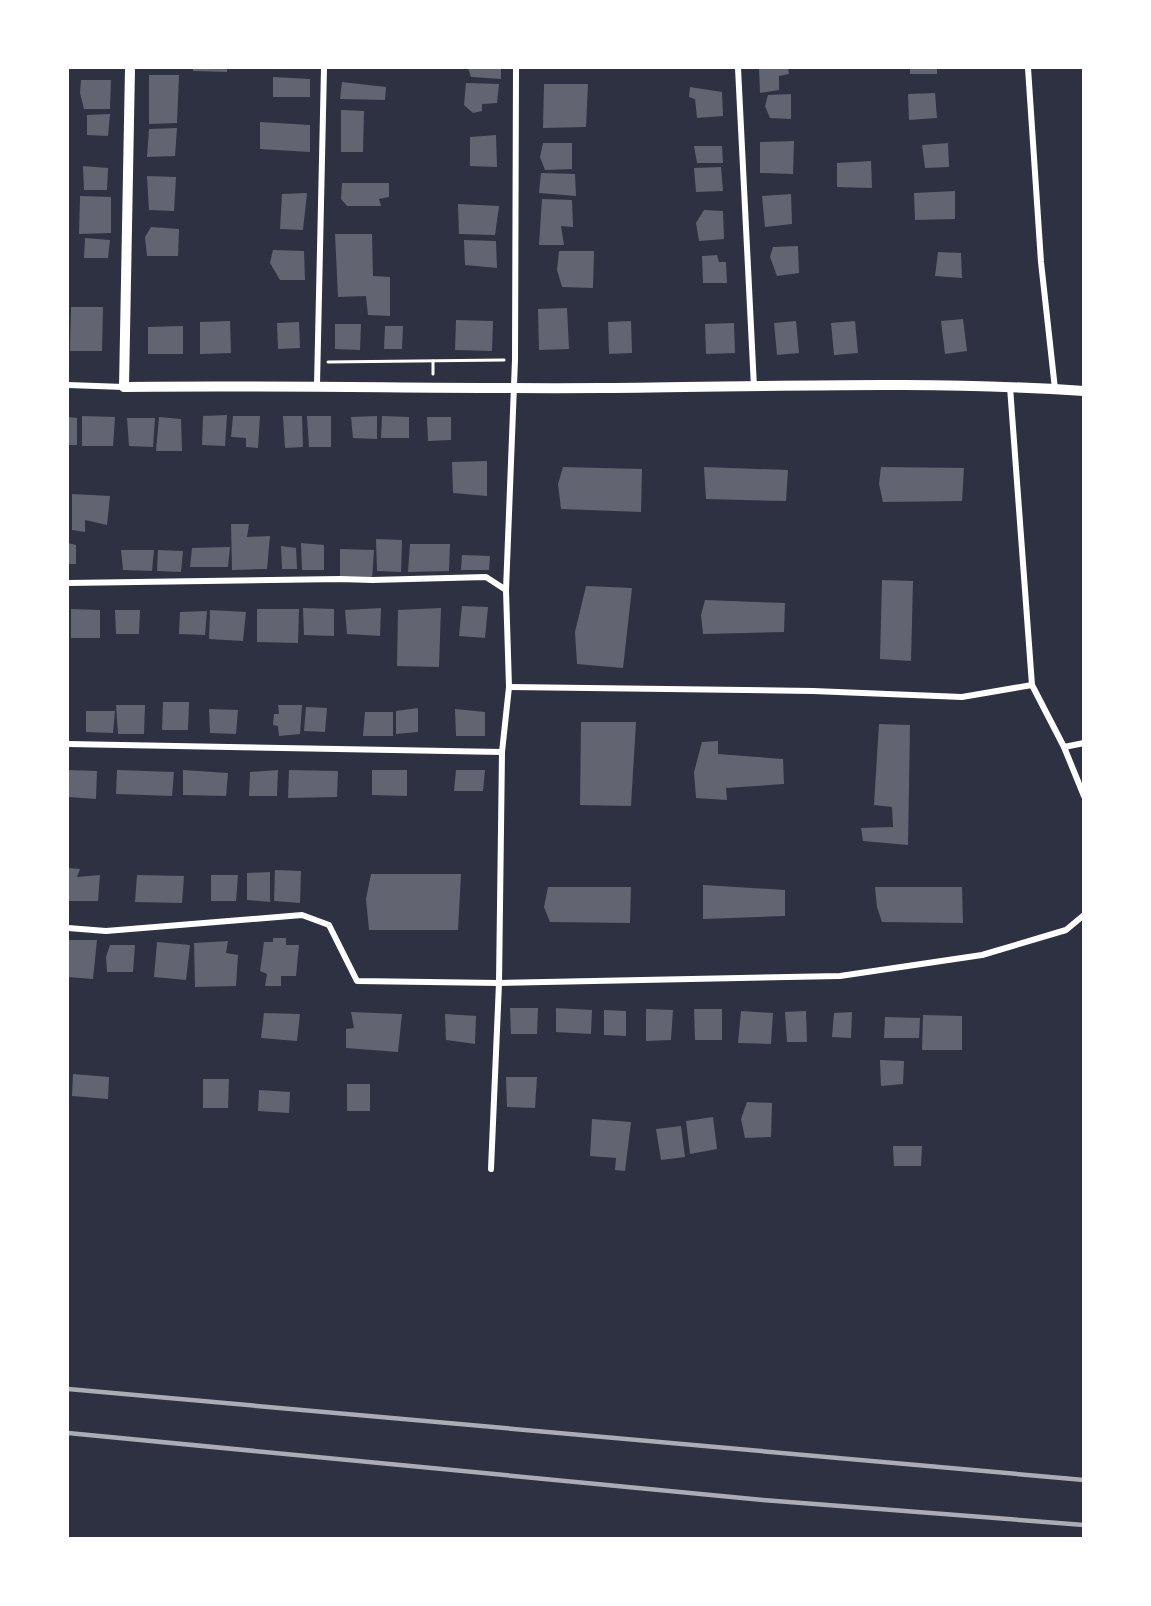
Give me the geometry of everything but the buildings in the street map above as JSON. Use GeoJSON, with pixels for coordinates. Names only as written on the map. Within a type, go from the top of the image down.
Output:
{"type":"FeatureCollection","features":[{"type":"Feature","properties":{"kind":"street"},"geometry":{"type":"LineString","coordinates":[[124,387],[130,68]]}},
{"type":"Feature","properties":{"kind":"street"},"geometry":{"type":"LineString","coordinates":[[317,385],[324,68]]}},
{"type":"Feature","properties":{"kind":"street"},"geometry":{"type":"LineString","coordinates":[[491,1169],[499,983],[502,752],[508,687],[506,590],[515,360],[516,68]]}},
{"type":"Feature","properties":{"kind":"street"},"geometry":{"type":"LineString","coordinates":[[738,68],[753,387]]}},
{"type":"Feature","properties":{"kind":"street"},"geometry":{"type":"LineString","coordinates":[[1028,68],[1041,262],[1055,389]]}},
{"type":"Feature","properties":{"kind":"street"},"geometry":{"type":"LineString","coordinates":[[68,385],[514,388],[1010,387],[1083,391]]}},
{"type":"Feature","properties":{"kind":"street"},"geometry":{"type":"LineString","coordinates":[[1010,387],[1032,685],[1064,747],[1083,796]]}},
{"type":"Feature","properties":{"kind":"street"},"geometry":{"type":"LineString","coordinates":[[68,583],[486,577],[506,590]]}},
{"type":"Feature","properties":{"kind":"street"},"geometry":{"type":"LineString","coordinates":[[508,687],[813,691],[962,697],[1032,685]]}},
{"type":"Feature","properties":{"kind":"street"},"geometry":{"type":"LineString","coordinates":[[1064,747],[1083,743]]}},
{"type":"Feature","properties":{"kind":"street"},"geometry":{"type":"LineString","coordinates":[[68,744],[502,752]]}},
{"type":"Feature","properties":{"kind":"street"},"geometry":{"type":"LineString","coordinates":[[68,928],[106,931],[302,915],[328,925],[357,981],[499,983],[840,976],[982,955],[1066,930],[1083,915]]}},
{"type":"Feature","properties":{"kind":"path"},"geometry":{"type":"LineString","coordinates":[[318,362],[515,360]]}},
{"type":"Feature","properties":{"kind":"railway"},"geometry":{"type":"LineString","coordinates":[[68,1389],[1084,1480]]}},
{"type":"Feature","properties":{"kind":"railway"},"geometry":{"type":"LineString","coordinates":[[68,1433],[763,1500],[1084,1525]]}}]}
